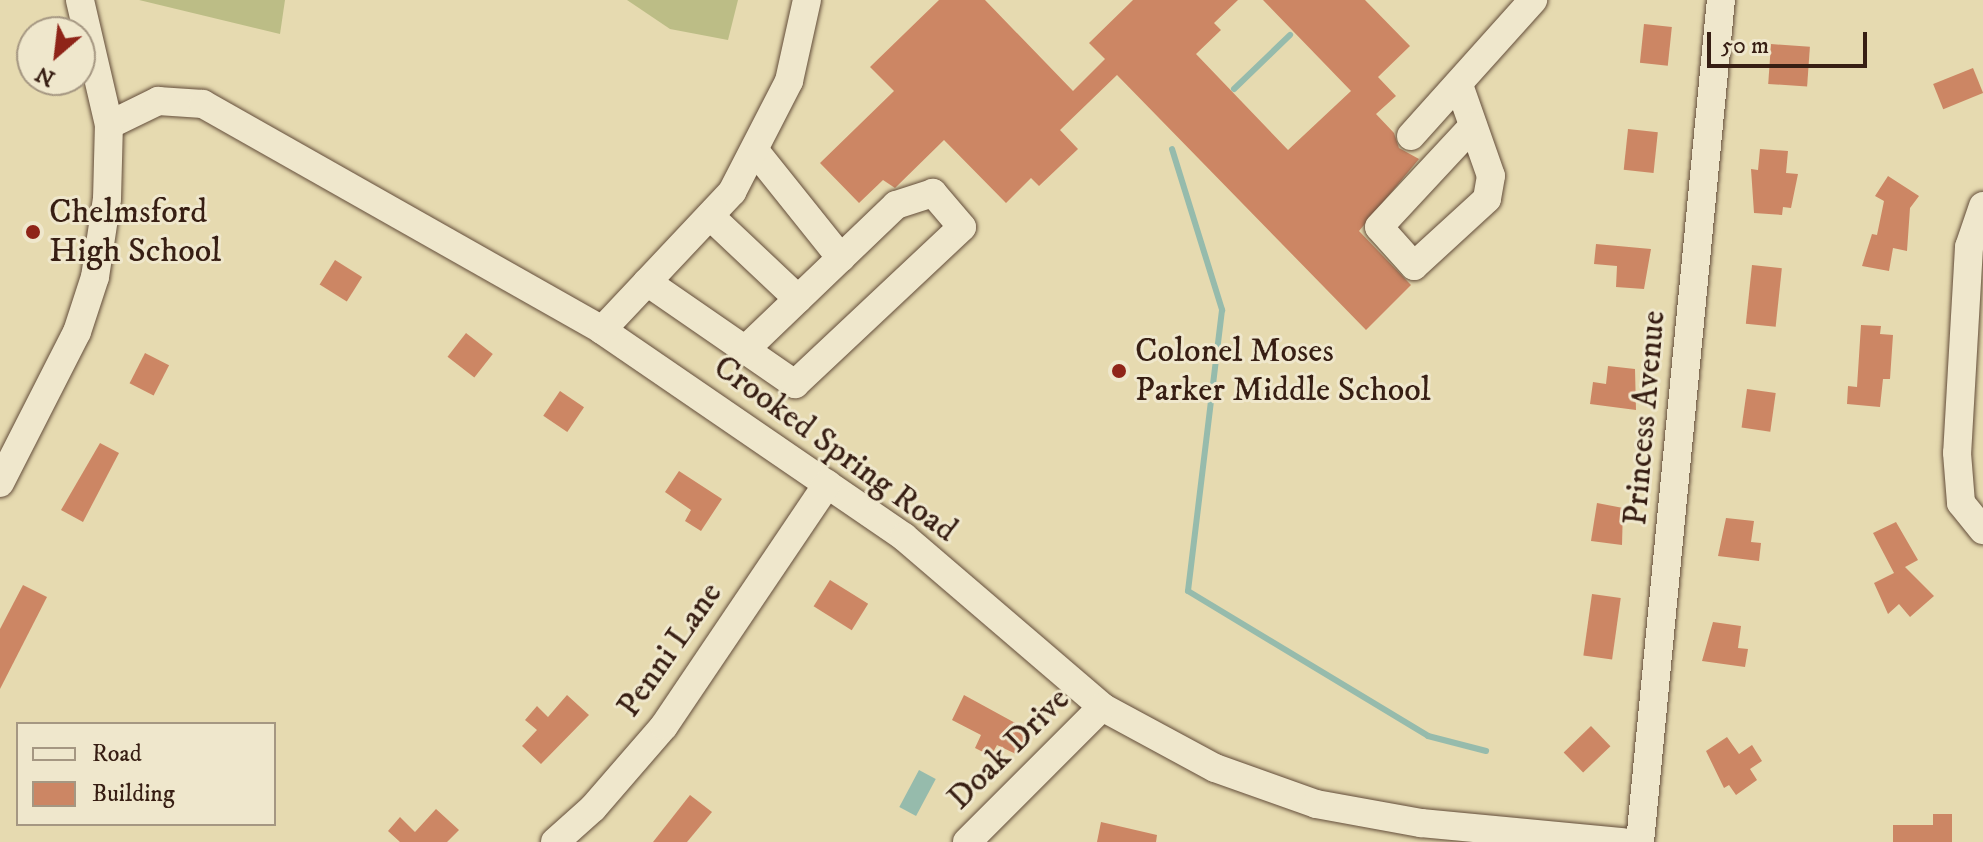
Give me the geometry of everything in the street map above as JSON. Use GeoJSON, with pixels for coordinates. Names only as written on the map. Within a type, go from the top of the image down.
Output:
{"type":"FeatureCollection","features":[{"type":"Feature","properties":{"kind":"street"},"geometry":{"type":"LineString","coordinates":[[0,483],[77,332],[95,277],[107,199],[109,125],[80,0]]}},
{"type":"Feature","properties":{"kind":"street"},"geometry":{"type":"LineString","coordinates":[[602,330],[732,192],[756,152],[789,81],[807,0]]}},
{"type":"Feature","properties":{"kind":"street"},"geometry":{"type":"LineString","coordinates":[[1411,136],[1533,0]]}},
{"type":"Feature","properties":{"kind":"street","name":"Princess Avenue"},"geometry":{"type":"LineString","coordinates":[[1640,842],[1721,0]]}},
{"type":"Feature","properties":{"kind":"street"},"geometry":{"type":"LineString","coordinates":[[1459,85],[1491,176],[1487,199],[1414,266],[1379,227],[1473,126]]}},
{"type":"Feature","properties":{"kind":"street","name":"Crooked Spring Road"},"geometry":{"type":"LineString","coordinates":[[109,125],[158,101],[203,104],[602,330],[904,537],[1102,707],[1215,768],[1316,804],[1421,823],[1623,842]]}},
{"type":"Feature","properties":{"kind":"street"},"geometry":{"type":"LineString","coordinates":[[756,152],[841,258]]}},
{"type":"Feature","properties":{"kind":"street"},"geometry":{"type":"LineString","coordinates":[[647,282],[745,350],[795,384],[962,227],[933,193],[896,205],[745,350]]}},
{"type":"Feature","properties":{"kind":"street"},"geometry":{"type":"LineString","coordinates":[[1983,206],[1969,247],[1957,453],[1961,503],[1983,530]]}},
{"type":"Feature","properties":{"kind":"street"},"geometry":{"type":"LineString","coordinates":[[710,216],[798,299]]}},
{"type":"Feature","properties":{"kind":"street","name":"Penni Lane"},"geometry":{"type":"LineString","coordinates":[[555,842],[593,808],[664,726],[827,484]]}},
{"type":"Feature","properties":{"kind":"street","name":"Doak Drive"},"geometry":{"type":"LineString","coordinates":[[967,842],[1102,707]]}},
{"type":"Feature","properties":{"kind":"green space"},"geometry":{"type":"Polygon","coordinates":[[[139,0],[285,0],[280,34],[139,0]]]}},
{"type":"Feature","properties":{"kind":"green space"},"geometry":{"type":"Polygon","coordinates":[[[627,0],[738,0],[728,40],[670,29],[627,0]]]}},
{"type":"Feature","properties":{"kind":"shaded area"},"geometry":{"type":"Polygon","coordinates":[[[919,770],[936,779],[916,816],[899,807],[919,770]]]}},
{"type":"Feature","properties":{"kind":"building"},"geometry":{"type":"Polygon","coordinates":[[[939,0],[985,0],[1073,91],[1105,59],[1089,43],[1133,0],[1238,0],[1214,23],[1221,30],[1196,54],[1288,150],[1351,91],[1263,0],[1365,0],[1410,46],[1378,77],[1396,96],[1376,114],[1394,133],[1399,148],[1419,159],[1359,231],[1411,285],[1366,330],[1117,75],[1060,130],[1078,149],[1039,186],[1031,178],[1006,203],[944,140],[895,188],[883,180],[859,203],[820,163],[894,91],[870,67],[939,0]]]}},
{"type":"Feature","properties":{"kind":"building"},"geometry":{"type":"Polygon","coordinates":[[[1644,24],[1672,27],[1668,66],[1640,63],[1644,24]]]}},
{"type":"Feature","properties":{"kind":"building"},"geometry":{"type":"Polygon","coordinates":[[[1771,44],[1810,47],[1807,87],[1768,84],[1771,44]]]}},
{"type":"Feature","properties":{"kind":"building"},"geometry":{"type":"Polygon","coordinates":[[[1973,68],[1983,93],[1943,109],[1933,84],[1973,68]]]}},
{"type":"Feature","properties":{"kind":"building"},"geometry":{"type":"Polygon","coordinates":[[[1628,129],[1658,132],[1654,173],[1624,170],[1628,129]]]}},
{"type":"Feature","properties":{"kind":"building"},"geometry":{"type":"Polygon","coordinates":[[[1760,149],[1788,151],[1786,173],[1798,174],[1791,208],[1783,207],[1782,215],[1754,213],[1751,169],[1758,170],[1760,149]]]}},
{"type":"Feature","properties":{"kind":"building"},"geometry":{"type":"Polygon","coordinates":[[[1888,176],[1919,196],[1910,208],[1907,251],[1893,248],[1889,271],[1862,266],[1872,234],[1877,235],[1884,201],[1875,196],[1888,176]]]}},
{"type":"Feature","properties":{"kind":"building"},"geometry":{"type":"Polygon","coordinates":[[[1596,244],[1651,249],[1644,289],[1616,287],[1617,266],[1594,264],[1596,244]]]}},
{"type":"Feature","properties":{"kind":"building"},"geometry":{"type":"Polygon","coordinates":[[[335,260],[362,277],[347,302],[320,285],[335,260]]]}},
{"type":"Feature","properties":{"kind":"building"},"geometry":{"type":"Polygon","coordinates":[[[1752,265],[1782,268],[1776,327],[1746,324],[1752,265]]]}},
{"type":"Feature","properties":{"kind":"building"},"geometry":{"type":"Polygon","coordinates":[[[1861,325],[1881,326],[1880,334],[1893,335],[1890,379],[1883,379],[1880,407],[1847,404],[1848,386],[1857,387],[1861,325]]]}},
{"type":"Feature","properties":{"kind":"building"},"geometry":{"type":"Polygon","coordinates":[[[466,333],[493,354],[474,378],[448,357],[466,333]]]}},
{"type":"Feature","properties":{"kind":"building"},"geometry":{"type":"Polygon","coordinates":[[[145,353],[169,365],[154,396],[130,383],[145,353]]]}},
{"type":"Feature","properties":{"kind":"building"},"geometry":{"type":"Polygon","coordinates":[[[1608,366],[1635,369],[1636,410],[1590,404],[1593,382],[1606,384],[1608,366]]]}},
{"type":"Feature","properties":{"kind":"building"},"geometry":{"type":"Polygon","coordinates":[[[1747,389],[1776,393],[1770,432],[1742,428],[1747,389]]]}},
{"type":"Feature","properties":{"kind":"building"},"geometry":{"type":"Polygon","coordinates":[[[560,391],[584,407],[567,432],[543,416],[560,391]]]}},
{"type":"Feature","properties":{"kind":"building"},"geometry":{"type":"Polygon","coordinates":[[[100,443],[119,453],[83,522],[61,510],[100,443]]]}},
{"type":"Feature","properties":{"kind":"building"},"geometry":{"type":"Polygon","coordinates":[[[679,471],[722,499],[701,531],[685,521],[691,510],[665,492],[679,471]]]}},
{"type":"Feature","properties":{"kind":"building"},"geometry":{"type":"Polygon","coordinates":[[[1597,503],[1623,508],[1622,545],[1591,541],[1597,503]]]}},
{"type":"Feature","properties":{"kind":"building"},"geometry":{"type":"Polygon","coordinates":[[[1726,518],[1754,521],[1751,542],[1761,543],[1759,561],[1718,556],[1726,518]]]}},
{"type":"Feature","properties":{"kind":"building"},"geometry":{"type":"Polygon","coordinates":[[[1896,522],[1918,560],[1905,567],[1934,596],[1910,617],[1899,604],[1888,614],[1874,583],[1894,573],[1873,533],[1896,522]]]}},
{"type":"Feature","properties":{"kind":"building"},"geometry":{"type":"Polygon","coordinates":[[[830,580],[868,604],[852,630],[814,606],[830,580]]]}},
{"type":"Feature","properties":{"kind":"building"},"geometry":{"type":"Polygon","coordinates":[[[23,585],[47,597],[0,689],[0,629],[23,585]]]}},
{"type":"Feature","properties":{"kind":"building"},"geometry":{"type":"Polygon","coordinates":[[[1592,594],[1621,598],[1612,659],[1583,655],[1592,594]]]}},
{"type":"Feature","properties":{"kind":"building"},"geometry":{"type":"Polygon","coordinates":[[[1713,622],[1741,626],[1738,648],[1748,649],[1745,667],[1702,661],[1713,622]]]}},
{"type":"Feature","properties":{"kind":"building"},"geometry":{"type":"Polygon","coordinates":[[[567,695],[589,715],[541,764],[522,746],[537,730],[525,720],[537,706],[548,717],[567,695]]]}},
{"type":"Feature","properties":{"kind":"building"},"geometry":{"type":"Polygon","coordinates":[[[964,695],[1030,731],[1018,755],[997,745],[991,756],[975,748],[981,735],[952,720],[964,695]]]}},
{"type":"Feature","properties":{"kind":"building"},"geometry":{"type":"Polygon","coordinates":[[[1591,726],[1610,746],[1583,773],[1564,752],[1591,726]]]}},
{"type":"Feature","properties":{"kind":"building"},"geometry":{"type":"Polygon","coordinates":[[[1727,737],[1739,754],[1752,745],[1762,761],[1750,769],[1757,780],[1736,795],[1729,785],[1724,788],[1706,751],[1727,737]]]}},
{"type":"Feature","properties":{"kind":"building"},"geometry":{"type":"Polygon","coordinates":[[[690,795],[712,812],[687,842],[653,842],[690,795]]]}},
{"type":"Feature","properties":{"kind":"building"},"geometry":{"type":"Polygon","coordinates":[[[436,809],[459,830],[447,842],[400,842],[388,831],[400,817],[415,832],[436,809]]]}},
{"type":"Feature","properties":{"kind":"building"},"geometry":{"type":"Polygon","coordinates":[[[1933,814],[1952,814],[1952,842],[1893,842],[1893,825],[1933,825],[1933,814]]]}},
{"type":"Feature","properties":{"kind":"building"},"geometry":{"type":"Polygon","coordinates":[[[1101,822],[1157,835],[1156,842],[1097,842],[1101,822]]]}},
{"type":"Feature","properties":{"kind":"waterway"},"geometry":{"type":"LineString","coordinates":[[1234,89],[1290,35]]}},
{"type":"Feature","properties":{"kind":"waterway"},"geometry":{"type":"LineString","coordinates":[[1172,149],[1222,310],[1188,591],[1428,736],[1486,751]]}},
{"type":"Feature","properties":{"kind":"place","name":"Chelmsford High School"},"geometry":{"type":"Point","coordinates":[33,232]}},
{"type":"Feature","properties":{"kind":"place","name":"Colonel Moses Parker Middle School"},"geometry":{"type":"Point","coordinates":[1119,371]}}]}
